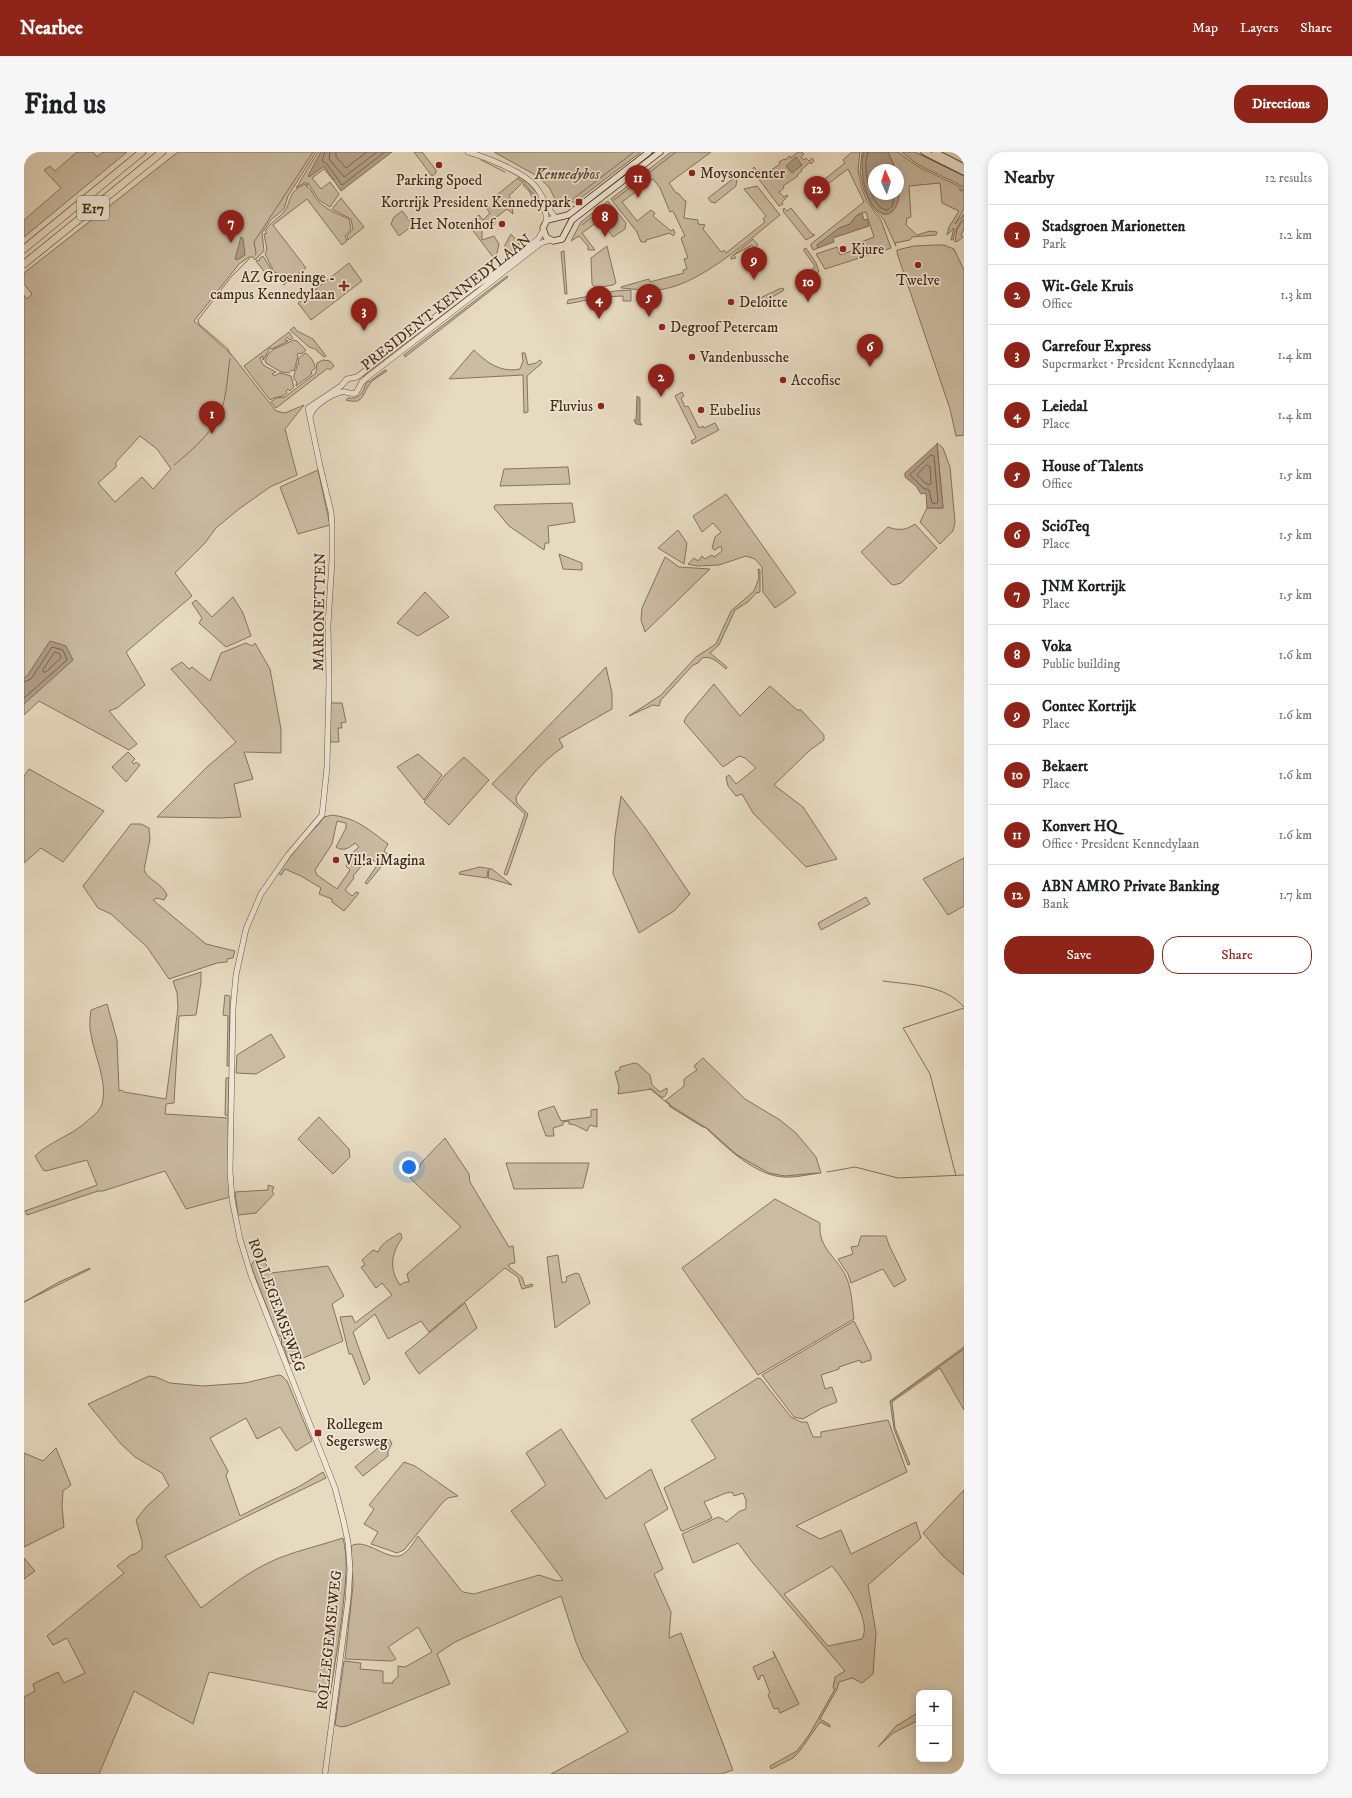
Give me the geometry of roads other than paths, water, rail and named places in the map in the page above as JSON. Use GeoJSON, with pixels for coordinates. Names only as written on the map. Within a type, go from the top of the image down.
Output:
{"type":"FeatureCollection","features":[{"type":"Feature","properties":{"kind":"highway","name":"E17"},"geometry":{"type":"LineString","coordinates":[[24,249],[142,152]]}},
{"type":"Feature","properties":{"kind":"highway","name":"E17"},"geometry":{"type":"LineString","coordinates":[[24,264],[162,152]]}},
{"type":"Feature","properties":{"kind":"main road","name":"PRESIDENT KENNEDYLAAN"},"geometry":{"type":"LineString","coordinates":[[649,152],[568,215],[558,218],[550,218],[546,222],[543,231],[545,236],[555,242],[562,239],[566,234],[567,228],[572,220],[660,152]]}},
{"type":"Feature","properties":{"kind":"main road"},"geometry":{"type":"LineString","coordinates":[[924,152],[964,172]]}},
{"type":"Feature","properties":{"kind":"main road"},"geometry":{"type":"LineString","coordinates":[[935,152],[964,167]]}},
{"type":"Feature","properties":{"kind":"main road"},"geometry":{"type":"LineString","coordinates":[[558,218],[565,223],[567,228]]}},
{"type":"Feature","properties":{"kind":"street"},"geometry":{"type":"LineString","coordinates":[[468,152],[491,159],[526,178],[534,184],[551,213],[558,218]]}},
{"type":"Feature","properties":{"kind":"street"},"geometry":{"type":"LineString","coordinates":[[540,194],[546,215],[546,222]]}},
{"type":"Feature","properties":{"kind":"street","name":"PRESIDENT KENNEDYLAAN"},"geometry":{"type":"LineString","coordinates":[[310,418],[308,410],[310,406],[349,379],[358,378],[538,240],[543,231]]}},
{"type":"Feature","properties":{"kind":"street","name":"PRESIDENT KENNEDYLAAN"},"geometry":{"type":"LineString","coordinates":[[310,418],[314,408],[328,398],[339,393],[355,393],[369,376],[541,243],[550,240]]}},
{"type":"Feature","properties":{"kind":"street","name":"PRESIDENT KENNEDYLAAN"},"geometry":{"type":"LineString","coordinates":[[354,379],[360,386]]}},
{"type":"Feature","properties":{"kind":"street"},"geometry":{"type":"LineString","coordinates":[[344,383],[344,388],[348,393]]}},
{"type":"Feature","properties":{"kind":"street","name":"MARIONETTEN"},"geometry":{"type":"LineString","coordinates":[[310,418],[331,512],[332,525],[332,560],[328,625],[329,682],[327,759],[323,810]]}},
{"type":"Feature","properties":{"kind":"street","name":"ROLLEGEMSEWEG"},"geometry":{"type":"LineString","coordinates":[[323,810],[318,821],[295,845],[279,866],[261,894],[246,929],[236,975],[233,1008],[230,1171],[232,1199],[243,1252],[287,1371],[335,1488],[344,1518],[348,1542],[350,1569],[348,1600],[325,1774]]}},
{"type":"Feature","properties":{"kind":"water"},"geometry":{"type":"Polygon","coordinates":[[[321,152],[392,152],[341,191],[324,166],[309,177],[308,176],[321,152]]]}},
{"type":"Feature","properties":{"kind":"water"},"geometry":{"type":"Polygon","coordinates":[[[864,152],[888,152],[893,164],[868,164],[868,197],[863,179],[862,159],[864,152]]]}},
{"type":"Feature","properties":{"kind":"water"},"geometry":{"type":"Polygon","coordinates":[[[796,157],[802,165],[792,173],[786,166],[796,157]]]}},
{"type":"Feature","properties":{"kind":"water"},"geometry":{"type":"Polygon","coordinates":[[[869,200],[898,200],[895,208],[889,214],[881,213],[869,200]]]}},
{"type":"Feature","properties":{"kind":"water"},"geometry":{"type":"Polygon","coordinates":[[[862,213],[864,220],[867,219],[869,226],[833,238],[834,242],[818,248],[817,245],[839,228],[850,224],[856,216],[862,213]]]}},
{"type":"Feature","properties":{"kind":"water"},"geometry":{"type":"Polygon","coordinates":[[[241,237],[243,238],[245,255],[237,260],[235,259],[241,237]]]}},
{"type":"Feature","properties":{"kind":"water"},"geometry":{"type":"Polygon","coordinates":[[[637,396],[640,398],[640,422],[642,425],[636,424],[634,420],[636,420],[637,396]]]}},
{"type":"Feature","properties":{"kind":"water"},"geometry":{"type":"Polygon","coordinates":[[[937,444],[943,508],[927,508],[926,493],[921,494],[916,486],[905,477],[905,473],[937,444]]]}},
{"type":"Feature","properties":{"kind":"water"},"geometry":{"type":"Polygon","coordinates":[[[50,641],[66,646],[73,660],[24,704],[24,678],[27,676],[50,641]]]}},
{"type":"Feature","properties":{"kind":"waterway"},"geometry":{"type":"LineString","coordinates":[[255,255],[254,242],[313,152]]}},
{"type":"Feature","properties":{"kind":"waterway"},"geometry":{"type":"LineString","coordinates":[[573,199],[634,152]]}},
{"type":"Feature","properties":{"kind":"waterway"},"geometry":{"type":"LineString","coordinates":[[614,200],[676,152]]}},
{"type":"Feature","properties":{"kind":"waterway"},"geometry":{"type":"LineString","coordinates":[[481,160],[505,172]]}},
{"type":"Feature","properties":{"kind":"waterway"},"geometry":{"type":"LineString","coordinates":[[518,179],[523,182]]}},
{"type":"Feature","properties":{"kind":"waterway"},"geometry":{"type":"LineString","coordinates":[[525,184],[535,196]]}},
{"type":"Feature","properties":{"kind":"waterway"},"geometry":{"type":"LineString","coordinates":[[537,199],[541,210]]}},
{"type":"Feature","properties":{"kind":"waterway"},"geometry":{"type":"LineString","coordinates":[[582,225],[609,204]]}},
{"type":"Feature","properties":{"kind":"waterway"},"geometry":{"type":"LineString","coordinates":[[230,354],[228,349],[199,324],[198,320],[231,277],[250,258]]}},
{"type":"Feature","properties":{"kind":"waterway"},"geometry":{"type":"LineString","coordinates":[[174,465],[200,442],[217,421],[224,401],[230,359]]}},
{"type":"Feature","properties":{"kind":"waterway"},"geometry":{"type":"LineString","coordinates":[[883,981],[916,985],[937,990],[956,999],[964,1007]]}},
{"type":"Feature","properties":{"kind":"waterway"},"geometry":{"type":"LineString","coordinates":[[956,1176],[930,1074],[903,1028],[964,1008]]}},
{"type":"Feature","properties":{"kind":"waterway"},"geometry":{"type":"LineString","coordinates":[[649,1088],[671,1106],[708,1129],[737,1155],[769,1173],[785,1176],[817,1173]]}},
{"type":"Feature","properties":{"kind":"waterway"},"geometry":{"type":"LineString","coordinates":[[827,1172],[855,1167],[898,1178],[964,1175]]}},
{"type":"Feature","properties":{"kind":"waterway"},"geometry":{"type":"LineString","coordinates":[[891,1401],[964,1349]]}},
{"type":"Feature","properties":{"kind":"place","name":"Parking Spoed"},"geometry":{"type":"Point","coordinates":[439,165]}},
{"type":"Feature","properties":{"kind":"place","name":"Moysoncenter"},"geometry":{"type":"Point","coordinates":[692,173]}},
{"type":"Feature","properties":{"kind":"place","name":"Konvert HQ"},"geometry":{"type":"Point","coordinates":[638,198]}},
{"type":"Feature","properties":{"kind":"place","name":"Kortrijk President Kennedypark"},"geometry":{"type":"Point","coordinates":[579,202]}},
{"type":"Feature","properties":{"kind":"place","name":"ABN AMRO Private Banking"},"geometry":{"type":"Point","coordinates":[817,209]}},
{"type":"Feature","properties":{"kind":"place","name":"Het Notenhof"},"geometry":{"type":"Point","coordinates":[502,224]}},
{"type":"Feature","properties":{"kind":"place","name":"Voka"},"geometry":{"type":"Point","coordinates":[605,237]}},
{"type":"Feature","properties":{"kind":"place","name":"JNM Kortrijk"},"geometry":{"type":"Point","coordinates":[231,243]}},
{"type":"Feature","properties":{"kind":"place","name":"Kjure"},"geometry":{"type":"Point","coordinates":[843,249]}},
{"type":"Feature","properties":{"kind":"place","name":"Twelve"},"geometry":{"type":"Point","coordinates":[918,265]}},
{"type":"Feature","properties":{"kind":"place","name":"Contec Kortrijk"},"geometry":{"type":"Point","coordinates":[754,280]}},
{"type":"Feature","properties":{"kind":"place","name":"AZ Groeninge - campus Kennedylaan"},"geometry":{"type":"Point","coordinates":[344,286]}},
{"type":"Feature","properties":{"kind":"place","name":"Deloitte"},"geometry":{"type":"Point","coordinates":[731,302]}},
{"type":"Feature","properties":{"kind":"place","name":"Bekaert"},"geometry":{"type":"Point","coordinates":[808,302]}},
{"type":"Feature","properties":{"kind":"place","name":"House of Talents"},"geometry":{"type":"Point","coordinates":[649,317]}},
{"type":"Feature","properties":{"kind":"place","name":"Leiedal"},"geometry":{"type":"Point","coordinates":[599,319]}},
{"type":"Feature","properties":{"kind":"place","name":"Degroof Petercam"},"geometry":{"type":"Point","coordinates":[662,327]}},
{"type":"Feature","properties":{"kind":"place","name":"Carrefour Express"},"geometry":{"type":"Point","coordinates":[364,331]}},
{"type":"Feature","properties":{"kind":"place","name":"Vandenbussche"},"geometry":{"type":"Point","coordinates":[692,357]}},
{"type":"Feature","properties":{"kind":"place","name":"ScioTeq"},"geometry":{"type":"Point","coordinates":[870,367]}},
{"type":"Feature","properties":{"kind":"place","name":"Accofisc"},"geometry":{"type":"Point","coordinates":[783,380]}},
{"type":"Feature","properties":{"kind":"place","name":"Wit-Gele Kruis"},"geometry":{"type":"Point","coordinates":[661,397]}},
{"type":"Feature","properties":{"kind":"place","name":"Fluvius"},"geometry":{"type":"Point","coordinates":[601,406]}},
{"type":"Feature","properties":{"kind":"place","name":"Eubelius"},"geometry":{"type":"Point","coordinates":[701,410]}},
{"type":"Feature","properties":{"kind":"place","name":"Stadsgroen Marionetten"},"geometry":{"type":"Point","coordinates":[212,434]}},
{"type":"Feature","properties":{"kind":"place","name":"Vil!a iMagina"},"geometry":{"type":"Point","coordinates":[336,860]}},
{"type":"Feature","properties":{"kind":"place","name":"Rollegem Segersweg"},"geometry":{"type":"Point","coordinates":[318,1433]}},
{"type":"Feature","properties":{"kind":"park label","name":"Kennedybos"},"geometry":{"type":"Point","coordinates":[567,174]}}]}
